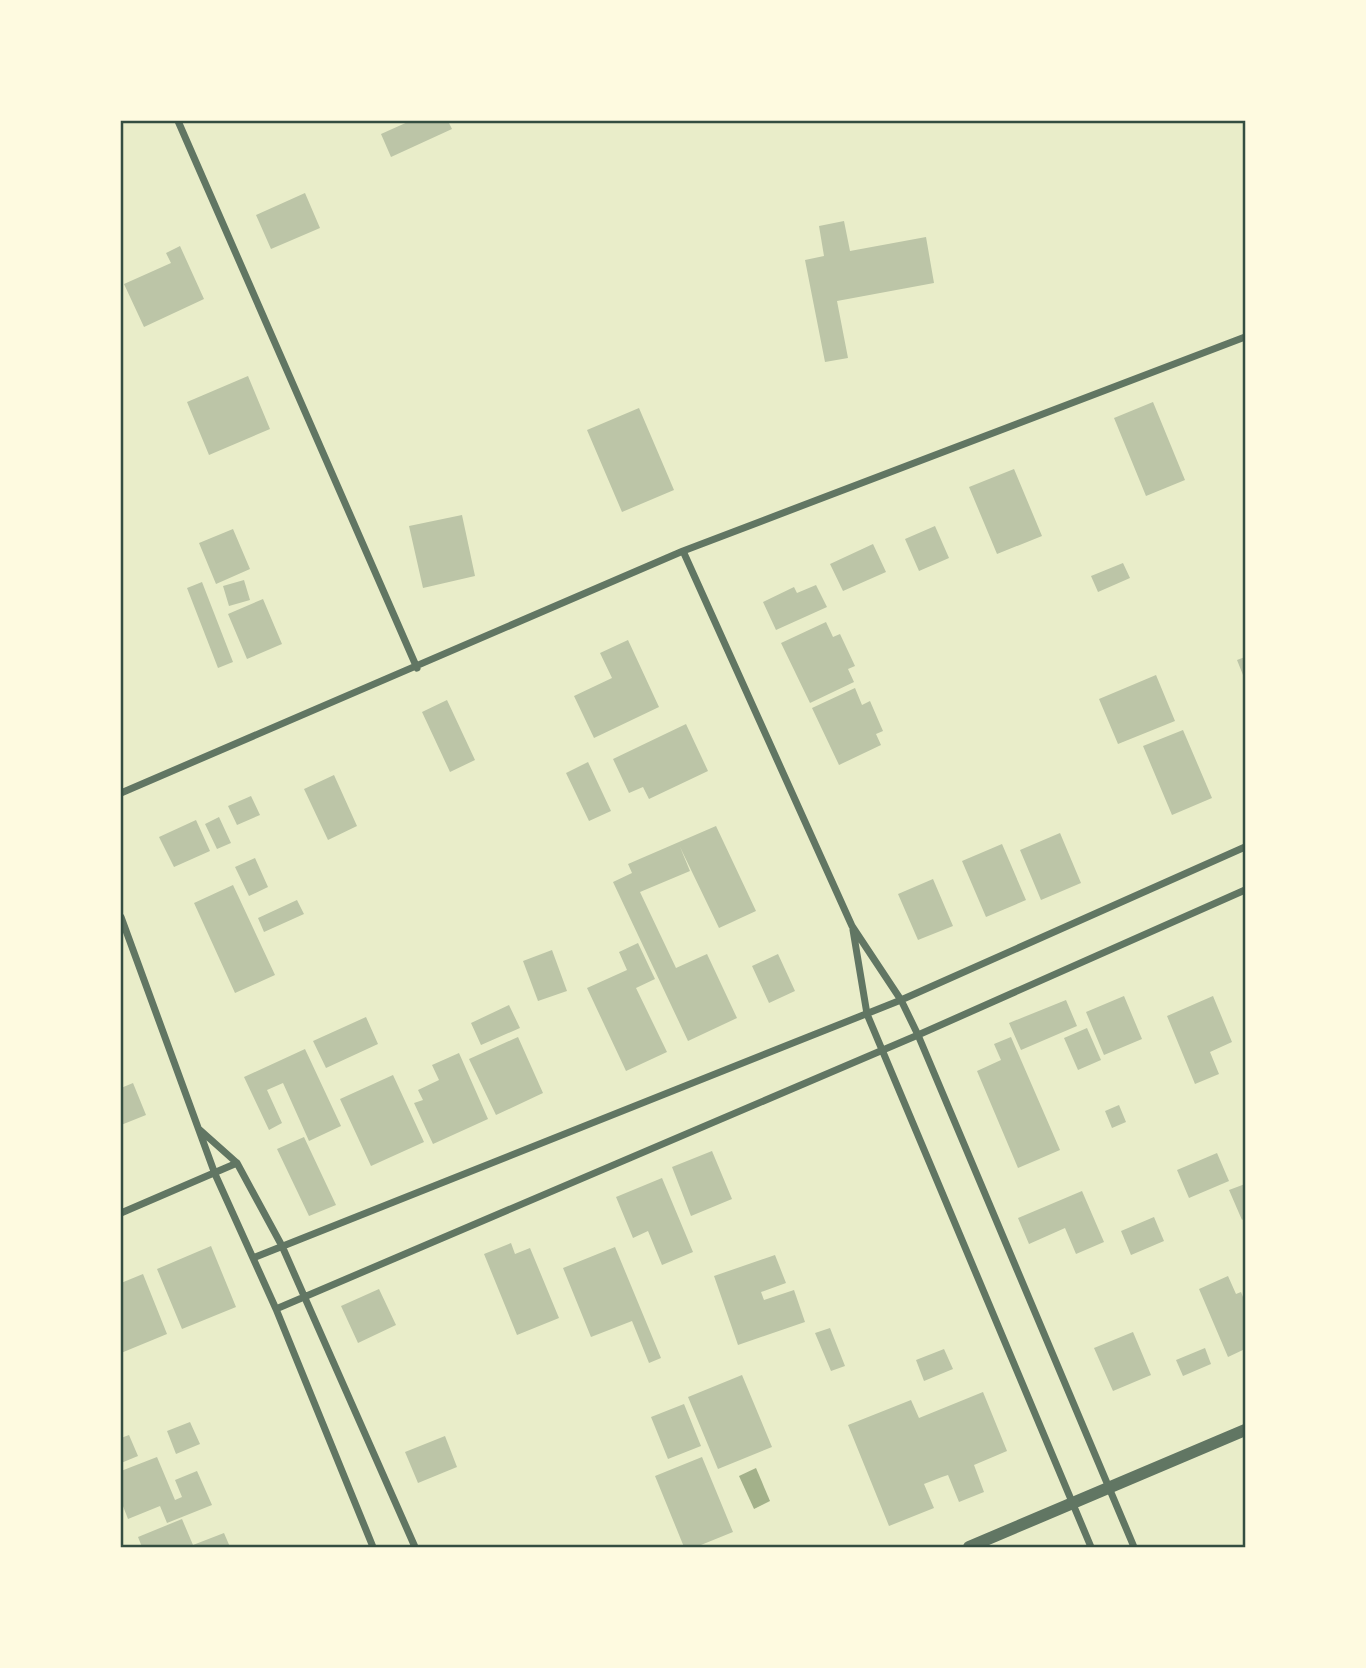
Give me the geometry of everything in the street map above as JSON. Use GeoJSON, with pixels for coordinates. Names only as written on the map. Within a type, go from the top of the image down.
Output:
{"type":"FeatureCollection","features":[{"type":"Feature","properties":{"kind":"street"},"geometry":{"type":"LineString","coordinates":[[178,121],[417,668]]}},
{"type":"Feature","properties":{"kind":"street"},"geometry":{"type":"LineString","coordinates":[[121,793],[684,551],[1245,337]]}},
{"type":"Feature","properties":{"kind":"street"},"geometry":{"type":"LineString","coordinates":[[684,551],[852,926],[901,1000],[918,1035],[1134,1547]]}},
{"type":"Feature","properties":{"kind":"street"},"geometry":{"type":"LineString","coordinates":[[253,1258],[901,1000],[1245,847]]}},
{"type":"Feature","properties":{"kind":"street"},"geometry":{"type":"LineString","coordinates":[[276,1309],[884,1050],[1245,890]]}},
{"type":"Feature","properties":{"kind":"street"},"geometry":{"type":"LineString","coordinates":[[121,917],[215,1174],[276,1309],[373,1547]]}},
{"type":"Feature","properties":{"kind":"street"},"geometry":{"type":"LineString","coordinates":[[852,926],[867,1014],[1091,1547]]}},
{"type":"Feature","properties":{"kind":"street"},"geometry":{"type":"LineString","coordinates":[[197,1128],[237,1163],[282,1246],[415,1547]]}},
{"type":"Feature","properties":{"kind":"street"},"geometry":{"type":"LineString","coordinates":[[121,1213],[237,1163]]}},
{"type":"Feature","properties":{"kind":"street"},"geometry":{"type":"LineString","coordinates":[[968,1547],[1245,1430]]}},
{"type":"Feature","properties":{"kind":"shaded area"},"geometry":{"type":"Polygon","coordinates":[[[756,1468],[770,1501],[754,1509],[739,1476],[756,1468]]]}},
{"type":"Feature","properties":{"kind":"building"},"geometry":{"type":"Polygon","coordinates":[[[410,121],[448,121],[452,129],[391,157],[381,134],[410,121]]]}},
{"type":"Feature","properties":{"kind":"building"},"geometry":{"type":"Polygon","coordinates":[[[305,193],[320,228],[271,249],[256,215],[305,193]]]}},
{"type":"Feature","properties":{"kind":"building"},"geometry":{"type":"Polygon","coordinates":[[[844,221],[850,251],[926,237],[934,283],[837,301],[848,358],[825,362],[805,260],[824,256],[819,226],[844,221]]]}},
{"type":"Feature","properties":{"kind":"building"},"geometry":{"type":"Polygon","coordinates":[[[180,246],[204,299],[144,327],[124,284],[171,263],[166,253],[180,246]]]}},
{"type":"Feature","properties":{"kind":"building"},"geometry":{"type":"Polygon","coordinates":[[[248,376],[270,429],[209,455],[187,402],[248,376]]]}},
{"type":"Feature","properties":{"kind":"building"},"geometry":{"type":"Polygon","coordinates":[[[1153,402],[1185,480],[1146,496],[1114,418],[1153,402]]]}},
{"type":"Feature","properties":{"kind":"building"},"geometry":{"type":"Polygon","coordinates":[[[639,408],[674,490],[622,512],[587,430],[639,408]]]}},
{"type":"Feature","properties":{"kind":"building"},"geometry":{"type":"Polygon","coordinates":[[[1014,469],[1042,536],[997,554],[969,487],[1014,469]]]}},
{"type":"Feature","properties":{"kind":"building"},"geometry":{"type":"Polygon","coordinates":[[[462,515],[475,576],[423,588],[409,526],[462,515]]]}},
{"type":"Feature","properties":{"kind":"building"},"geometry":{"type":"Polygon","coordinates":[[[935,526],[949,558],[919,571],[905,539],[935,526]]]}},
{"type":"Feature","properties":{"kind":"building"},"geometry":{"type":"Polygon","coordinates":[[[233,529],[250,569],[216,584],[199,543],[233,529]]]}},
{"type":"Feature","properties":{"kind":"building"},"geometry":{"type":"Polygon","coordinates":[[[873,544],[886,572],[843,591],[830,564],[873,544]]]}},
{"type":"Feature","properties":{"kind":"building"},"geometry":{"type":"Polygon","coordinates":[[[1123,563],[1130,578],[1098,592],[1091,576],[1123,563]]]}},
{"type":"Feature","properties":{"kind":"building"},"geometry":{"type":"Polygon","coordinates":[[[244,580],[250,600],[229,606],[223,586],[244,580]]]}},
{"type":"Feature","properties":{"kind":"building"},"geometry":{"type":"Polygon","coordinates":[[[202,582],[233,662],[218,668],[187,588],[202,582]]]}},
{"type":"Feature","properties":{"kind":"building"},"geometry":{"type":"Polygon","coordinates":[[[816,585],[827,607],[776,630],[763,602],[794,587],[797,593],[816,585]]]}},
{"type":"Feature","properties":{"kind":"building"},"geometry":{"type":"Polygon","coordinates":[[[263,599],[282,644],[247,659],[228,614],[263,599]]]}},
{"type":"Feature","properties":{"kind":"building"},"geometry":{"type":"Polygon","coordinates":[[[826,622],[833,637],[840,634],[855,666],[848,669],[854,682],[810,703],[781,643],[826,622]]]}},
{"type":"Feature","properties":{"kind":"building"},"geometry":{"type":"Polygon","coordinates":[[[628,640],[659,707],[594,738],[574,696],[612,678],[600,653],[628,640]]]}},
{"type":"Feature","properties":{"kind":"building"},"geometry":{"type":"Polygon","coordinates":[[[1245,657],[1245,680],[1237,660],[1245,657]]]}},
{"type":"Feature","properties":{"kind":"building"},"geometry":{"type":"Polygon","coordinates":[[[1156,675],[1175,721],[1118,744],[1099,699],[1156,675]]]}},
{"type":"Feature","properties":{"kind":"building"},"geometry":{"type":"Polygon","coordinates":[[[855,688],[862,705],[870,701],[883,731],[876,734],[881,745],[839,765],[812,708],[855,688]]]}},
{"type":"Feature","properties":{"kind":"building"},"geometry":{"type":"Polygon","coordinates":[[[447,700],[475,760],[450,772],[422,712],[447,700]]]}},
{"type":"Feature","properties":{"kind":"building"},"geometry":{"type":"Polygon","coordinates":[[[686,724],[708,771],[649,799],[643,787],[629,793],[613,759],[686,724]]]}},
{"type":"Feature","properties":{"kind":"building"},"geometry":{"type":"Polygon","coordinates":[[[1183,730],[1212,798],[1172,815],[1143,746],[1183,730]]]}},
{"type":"Feature","properties":{"kind":"building"},"geometry":{"type":"Polygon","coordinates":[[[588,762],[611,811],[589,821],[566,773],[588,762]]]}},
{"type":"Feature","properties":{"kind":"building"},"geometry":{"type":"Polygon","coordinates":[[[334,775],[357,826],[328,840],[304,789],[334,775]]]}},
{"type":"Feature","properties":{"kind":"building"},"geometry":{"type":"Polygon","coordinates":[[[251,796],[260,815],[237,825],[228,806],[251,796]]]}},
{"type":"Feature","properties":{"kind":"building"},"geometry":{"type":"Polygon","coordinates":[[[219,817],[231,843],[217,849],[205,824],[219,817]]]}},
{"type":"Feature","properties":{"kind":"building"},"geometry":{"type":"Polygon","coordinates":[[[196,820],[210,851],[174,867],[159,837],[196,820]]]}},
{"type":"Feature","properties":{"kind":"building"},"geometry":{"type":"Polygon","coordinates":[[[716,826],[756,911],[719,928],[680,847],[690,871],[640,892],[676,968],[707,954],[737,1018],[688,1041],[613,882],[632,873],[628,864],[716,826]]]}},
{"type":"Feature","properties":{"kind":"building"},"geometry":{"type":"Polygon","coordinates":[[[1060,833],[1081,883],[1041,900],[1020,850],[1060,833]]]}},
{"type":"Feature","properties":{"kind":"building"},"geometry":{"type":"Polygon","coordinates":[[[1002,844],[1026,900],[986,917],[962,861],[1002,844]]]}},
{"type":"Feature","properties":{"kind":"building"},"geometry":{"type":"Polygon","coordinates":[[[255,858],[268,887],[249,896],[235,867],[255,858]]]}},
{"type":"Feature","properties":{"kind":"building"},"geometry":{"type":"Polygon","coordinates":[[[933,879],[953,926],[918,940],[898,894],[933,879]]]}},
{"type":"Feature","properties":{"kind":"building"},"geometry":{"type":"Polygon","coordinates":[[[233,885],[275,975],[235,993],[194,903],[233,885]]]}},
{"type":"Feature","properties":{"kind":"building"},"geometry":{"type":"Polygon","coordinates":[[[297,900],[304,914],[264,932],[258,918],[297,900]]]}},
{"type":"Feature","properties":{"kind":"building"},"geometry":{"type":"Polygon","coordinates":[[[638,943],[655,979],[636,988],[667,1052],[626,1071],[587,988],[627,970],[619,952],[638,943]]]}},
{"type":"Feature","properties":{"kind":"building"},"geometry":{"type":"Polygon","coordinates":[[[552,950],[567,991],[538,1001],[523,961],[552,950]]]}},
{"type":"Feature","properties":{"kind":"building"},"geometry":{"type":"Polygon","coordinates":[[[778,954],[795,991],[769,1003],[752,966],[778,954]]]}},
{"type":"Feature","properties":{"kind":"building"},"geometry":{"type":"Polygon","coordinates":[[[1124,996],[1142,1039],[1104,1055],[1086,1012],[1124,996]]]}},
{"type":"Feature","properties":{"kind":"building"},"geometry":{"type":"Polygon","coordinates":[[[1213,996],[1232,1042],[1210,1052],[1219,1074],[1195,1084],[1167,1016],[1213,996]]]}},
{"type":"Feature","properties":{"kind":"building"},"geometry":{"type":"Polygon","coordinates":[[[1066,1000],[1077,1026],[1021,1050],[1009,1023],[1066,1000]]]}},
{"type":"Feature","properties":{"kind":"building"},"geometry":{"type":"Polygon","coordinates":[[[509,1005],[520,1028],[481,1045],[471,1023],[509,1005]]]}},
{"type":"Feature","properties":{"kind":"building"},"geometry":{"type":"Polygon","coordinates":[[[366,1017],[378,1044],[326,1068],[313,1041],[366,1017]]]}},
{"type":"Feature","properties":{"kind":"building"},"geometry":{"type":"Polygon","coordinates":[[[1087,1028],[1101,1060],[1078,1070],[1064,1038],[1087,1028]]]}},
{"type":"Feature","properties":{"kind":"building"},"geometry":{"type":"Polygon","coordinates":[[[518,1037],[543,1093],[496,1115],[469,1059],[518,1037]]]}},
{"type":"Feature","properties":{"kind":"building"},"geometry":{"type":"Polygon","coordinates":[[[1011,1037],[1060,1150],[1018,1168],[977,1071],[1001,1060],[994,1044],[1011,1037]]]}},
{"type":"Feature","properties":{"kind":"building"},"geometry":{"type":"Polygon","coordinates":[[[305,1049],[341,1126],[309,1141],[283,1083],[267,1090],[282,1123],[269,1130],[244,1077],[305,1049]]]}},
{"type":"Feature","properties":{"kind":"building"},"geometry":{"type":"Polygon","coordinates":[[[459,1053],[488,1119],[433,1144],[414,1103],[423,1100],[418,1090],[439,1080],[432,1065],[459,1053]]]}},
{"type":"Feature","properties":{"kind":"building"},"geometry":{"type":"Polygon","coordinates":[[[393,1075],[424,1142],[371,1166],[340,1099],[393,1075]]]}},
{"type":"Feature","properties":{"kind":"building"},"geometry":{"type":"Polygon","coordinates":[[[133,1083],[146,1115],[121,1125],[121,1088],[133,1083]]]}},
{"type":"Feature","properties":{"kind":"building"},"geometry":{"type":"Polygon","coordinates":[[[1119,1105],[1126,1122],[1112,1128],[1105,1111],[1119,1105]]]}},
{"type":"Feature","properties":{"kind":"building"},"geometry":{"type":"Polygon","coordinates":[[[304,1137],[336,1205],[309,1216],[277,1149],[304,1137]]]}},
{"type":"Feature","properties":{"kind":"building"},"geometry":{"type":"Polygon","coordinates":[[[712,1151],[732,1199],[691,1216],[672,1167],[712,1151]]]}},
{"type":"Feature","properties":{"kind":"building"},"geometry":{"type":"Polygon","coordinates":[[[1217,1153],[1229,1181],[1189,1198],[1177,1170],[1217,1153]]]}},
{"type":"Feature","properties":{"kind":"building"},"geometry":{"type":"Polygon","coordinates":[[[662,1178],[693,1252],[662,1265],[648,1231],[633,1238],[616,1197],[662,1178]]]}},
{"type":"Feature","properties":{"kind":"building"},"geometry":{"type":"Polygon","coordinates":[[[1245,1184],[1245,1218],[1242,1220],[1229,1190],[1245,1184]]]}},
{"type":"Feature","properties":{"kind":"building"},"geometry":{"type":"Polygon","coordinates":[[[1082,1191],[1104,1242],[1076,1254],[1065,1228],[1029,1244],[1018,1218],[1082,1191]]]}},
{"type":"Feature","properties":{"kind":"building"},"geometry":{"type":"Polygon","coordinates":[[[1154,1217],[1164,1241],[1131,1255],[1121,1231],[1154,1217]]]}},
{"type":"Feature","properties":{"kind":"building"},"geometry":{"type":"Polygon","coordinates":[[[511,1243],[515,1254],[530,1248],[559,1318],[517,1335],[484,1254],[511,1243]]]}},
{"type":"Feature","properties":{"kind":"building"},"geometry":{"type":"Polygon","coordinates":[[[211,1246],[236,1307],[182,1329],[157,1269],[211,1246]]]}},
{"type":"Feature","properties":{"kind":"building"},"geometry":{"type":"Polygon","coordinates":[[[615,1247],[661,1358],[649,1363],[632,1321],[591,1337],[563,1268],[615,1247]]]}},
{"type":"Feature","properties":{"kind":"building"},"geometry":{"type":"Polygon","coordinates":[[[775,1255],[786,1283],[761,1292],[764,1300],[794,1290],[805,1322],[738,1345],[714,1276],[775,1255]]]}},
{"type":"Feature","properties":{"kind":"building"},"geometry":{"type":"Polygon","coordinates":[[[143,1274],[167,1334],[121,1353],[121,1283],[143,1274]]]}},
{"type":"Feature","properties":{"kind":"building"},"geometry":{"type":"Polygon","coordinates":[[[1228,1276],[1236,1294],[1241,1292],[1245,1302],[1245,1349],[1228,1357],[1199,1289],[1228,1276]]]}},
{"type":"Feature","properties":{"kind":"building"},"geometry":{"type":"Polygon","coordinates":[[[379,1289],[396,1325],[358,1343],[341,1306],[379,1289]]]}},
{"type":"Feature","properties":{"kind":"building"},"geometry":{"type":"Polygon","coordinates":[[[830,1328],[845,1366],[831,1371],[815,1333],[830,1328]]]}},
{"type":"Feature","properties":{"kind":"building"},"geometry":{"type":"Polygon","coordinates":[[[1133,1332],[1151,1375],[1113,1391],[1094,1348],[1133,1332]]]}},
{"type":"Feature","properties":{"kind":"building"},"geometry":{"type":"Polygon","coordinates":[[[1205,1348],[1211,1364],[1183,1376],[1176,1360],[1205,1348]]]}},
{"type":"Feature","properties":{"kind":"building"},"geometry":{"type":"Polygon","coordinates":[[[944,1349],[953,1369],[924,1381],[916,1360],[944,1349]]]}},
{"type":"Feature","properties":{"kind":"building"},"geometry":{"type":"Polygon","coordinates":[[[742,1375],[772,1447],[718,1469],[688,1397],[742,1375]]]}},
{"type":"Feature","properties":{"kind":"building"},"geometry":{"type":"Polygon","coordinates":[[[983,1392],[1007,1451],[974,1465],[984,1492],[959,1502],[948,1475],[942,1477],[924,1484],[934,1508],[889,1526],[848,1425],[911,1400],[919,1418],[983,1392]]]}},
{"type":"Feature","properties":{"kind":"building"},"geometry":{"type":"Polygon","coordinates":[[[684,1404],[701,1446],[668,1459],[651,1417],[684,1404]]]}},
{"type":"Feature","properties":{"kind":"building"},"geometry":{"type":"Polygon","coordinates":[[[190,1422],[200,1444],[176,1454],[167,1431],[190,1422]]]}},
{"type":"Feature","properties":{"kind":"building"},"geometry":{"type":"Polygon","coordinates":[[[129,1435],[138,1456],[121,1463],[121,1438],[129,1435]]]}},
{"type":"Feature","properties":{"kind":"building"},"geometry":{"type":"Polygon","coordinates":[[[445,1436],[457,1467],[418,1483],[405,1452],[445,1436]]]}},
{"type":"Feature","properties":{"kind":"building"},"geometry":{"type":"Polygon","coordinates":[[[157,1457],[175,1500],[182,1497],[175,1480],[197,1471],[212,1505],[167,1523],[160,1506],[128,1519],[121,1501],[121,1471],[157,1457]]]}},
{"type":"Feature","properties":{"kind":"building"},"geometry":{"type":"Polygon","coordinates":[[[702,1457],[733,1532],[696,1547],[684,1547],[655,1476],[702,1457]]]}},
{"type":"Feature","properties":{"kind":"building"},"geometry":{"type":"Polygon","coordinates":[[[182,1519],[193,1545],[224,1533],[230,1547],[142,1547],[138,1537],[182,1519]]]}}]}
